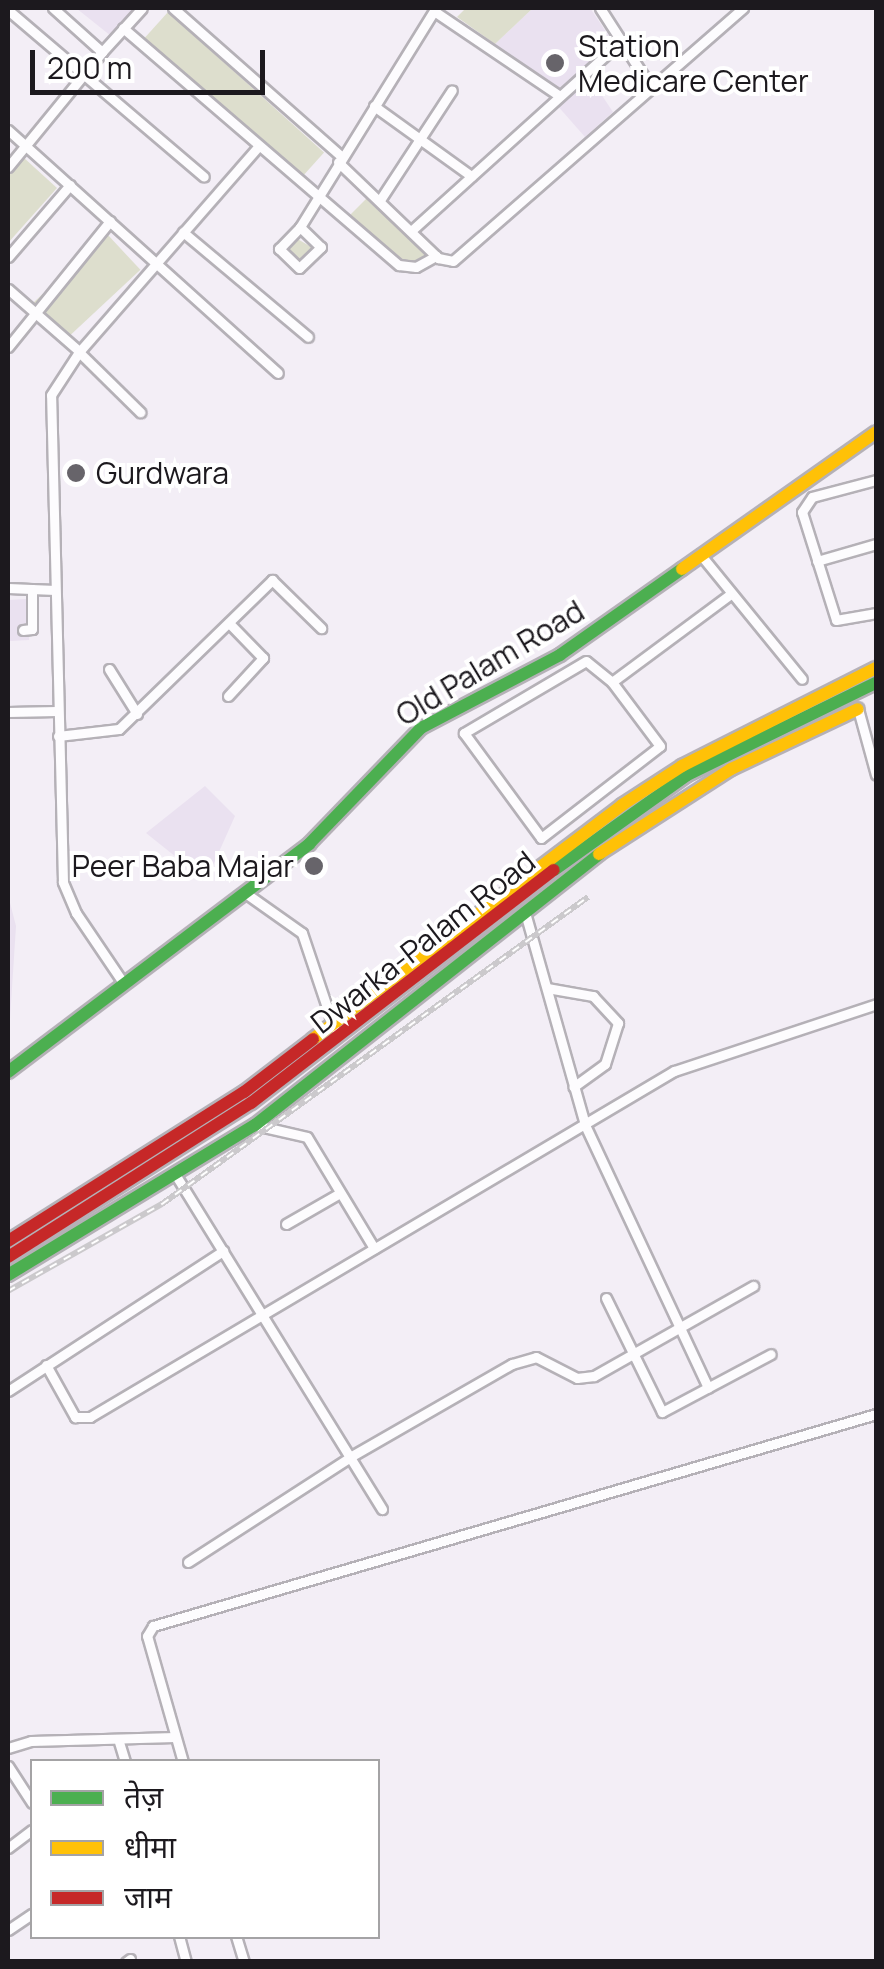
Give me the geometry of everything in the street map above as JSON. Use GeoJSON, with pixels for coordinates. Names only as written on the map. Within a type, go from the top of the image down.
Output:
{"type":"FeatureCollection","features":[{"type":"Feature","properties":{"kind":"street"},"geometry":{"type":"LineString","coordinates":[[53,8],[102,52]]}},
{"type":"Feature","properties":{"kind":"street"},"geometry":{"type":"LineString","coordinates":[[8,166],[142,8]]}},
{"type":"Feature","properties":{"kind":"street"},"geometry":{"type":"LineString","coordinates":[[173,8],[340,159],[436,256]]}},
{"type":"Feature","properties":{"kind":"street"},"geometry":{"type":"LineString","coordinates":[[600,8],[650,86]]}},
{"type":"Feature","properties":{"kind":"street"},"geometry":{"type":"LineString","coordinates":[[122,28],[403,268],[436,256],[457,258],[743,8]]}},
{"type":"Feature","properties":{"kind":"street"},"geometry":{"type":"LineString","coordinates":[[300,226],[321,247],[299,268],[279,249],[300,226],[435,9],[558,95]]}},
{"type":"Feature","properties":{"kind":"street"},"geometry":{"type":"LineString","coordinates":[[8,10],[204,177]]}},
{"type":"Feature","properties":{"kind":"street"},"geometry":{"type":"LineString","coordinates":[[411,231],[569,84],[622,41]]}},
{"type":"Feature","properties":{"kind":"street"},"geometry":{"type":"LineString","coordinates":[[380,200],[452,90]]}},
{"type":"Feature","properties":{"kind":"street"},"geometry":{"type":"LineString","coordinates":[[374,106],[471,176]]}},
{"type":"Feature","properties":{"kind":"street"},"geometry":{"type":"LineString","coordinates":[[8,130],[278,373]]}},
{"type":"Feature","properties":{"kind":"street"},"geometry":{"type":"LineString","coordinates":[[122,981],[66,896],[58,736],[51,395],[79,352],[258,148]]}},
{"type":"Feature","properties":{"kind":"street"},"geometry":{"type":"LineString","coordinates":[[8,256],[70,185]]}},
{"type":"Feature","properties":{"kind":"street"},"geometry":{"type":"LineString","coordinates":[[8,347],[110,221]]}},
{"type":"Feature","properties":{"kind":"street"},"geometry":{"type":"LineString","coordinates":[[183,232],[308,337]]}},
{"type":"Feature","properties":{"kind":"street"},"geometry":{"type":"LineString","coordinates":[[8,289],[140,412]]}},
{"type":"Feature","properties":{"kind":"street","name":"Old Palam Road"},"geometry":{"type":"LineString","coordinates":[[8,1072],[122,981],[308,844],[421,728],[560,656],[876,432]]}},
{"type":"Feature","properties":{"kind":"street"},"geometry":{"type":"LineString","coordinates":[[876,480],[805,501],[817,561],[836,620],[876,613]]}},
{"type":"Feature","properties":{"kind":"street"},"geometry":{"type":"LineString","coordinates":[[817,561],[876,544]]}},
{"type":"Feature","properties":{"kind":"street"},"geometry":{"type":"LineString","coordinates":[[700,554],[729,595],[802,679]]}},
{"type":"Feature","properties":{"kind":"street"},"geometry":{"type":"LineString","coordinates":[[58,736],[112,732],[137,714],[274,579],[321,628]]}},
{"type":"Feature","properties":{"kind":"street"},"geometry":{"type":"LineString","coordinates":[[9,602],[9,588],[55,590]]}},
{"type":"Feature","properties":{"kind":"street"},"geometry":{"type":"LineString","coordinates":[[23,630],[32,629],[32,589]]}},
{"type":"Feature","properties":{"kind":"street"},"geometry":{"type":"LineString","coordinates":[[612,682],[729,595]]}},
{"type":"Feature","properties":{"kind":"street"},"geometry":{"type":"LineString","coordinates":[[228,696],[263,658],[230,622]]}},
{"type":"Feature","properties":{"kind":"street"},"geometry":{"type":"LineString","coordinates":[[586,661],[612,682],[660,746],[541,838],[464,733],[586,661]]}},
{"type":"Feature","properties":{"kind":"street","name":"Dwarka-Palam Road"},"geometry":{"type":"LineString","coordinates":[[8,1241],[183,1132],[334,1028],[622,805],[682,766],[876,668]]}},
{"type":"Feature","properties":{"kind":"street"},"geometry":{"type":"LineString","coordinates":[[109,669],[137,714]]}},
{"type":"Feature","properties":{"kind":"street","name":"Dwarka-Palam Road"},"geometry":{"type":"LineString","coordinates":[[8,1256],[251,1104],[628,813],[687,775],[876,683]]}},
{"type":"Feature","properties":{"kind":"street"},"geometry":{"type":"LineString","coordinates":[[8,1275],[255,1125],[678,799],[858,709],[876,774]]}},
{"type":"Feature","properties":{"kind":"street"},"geometry":{"type":"LineString","coordinates":[[8,712],[58,711]]}},
{"type":"Feature","properties":{"kind":"street"},"geometry":{"type":"LineString","coordinates":[[244,892],[302,933],[334,1028]]}},
{"type":"Feature","properties":{"kind":"street"},"geometry":{"type":"LineString","coordinates":[[526,916],[585,1125],[708,1388]]}},
{"type":"Feature","properties":{"kind":"street"},"geometry":{"type":"LineString","coordinates":[[547,988],[593,996],[618,1023],[605,1064],[573,1087]]}},
{"type":"Feature","properties":{"kind":"street"},"geometry":{"type":"LineString","coordinates":[[46,1364],[75,1418],[84,1419],[705,1056],[876,1004]]}},
{"type":"Feature","properties":{"kind":"street"},"geometry":{"type":"LineString","coordinates":[[255,1125],[304,1134],[374,1248]]}},
{"type":"Feature","properties":{"kind":"street"},"geometry":{"type":"LineString","coordinates":[[175,1174],[382,1509]]}},
{"type":"Feature","properties":{"kind":"street"},"geometry":{"type":"LineString","coordinates":[[286,1224],[340,1193]]}},
{"type":"Feature","properties":{"kind":"street"},"geometry":{"type":"LineString","coordinates":[[8,1391],[223,1251]]}},
{"type":"Feature","properties":{"kind":"street"},"geometry":{"type":"LineString","coordinates":[[188,1562],[350,1457],[525,1358],[585,1378],[636,1354],[753,1286]]}},
{"type":"Feature","properties":{"kind":"street"},"geometry":{"type":"LineString","coordinates":[[606,1298],[662,1412],[771,1354]]}},
{"type":"Feature","properties":{"kind":"street"},"geometry":{"type":"LineString","coordinates":[[182,1759],[147,1636],[152,1626],[876,1414]]}},
{"type":"Feature","properties":{"kind":"street"},"geometry":{"type":"LineString","coordinates":[[8,1748],[31,1741],[175,1738]]}},
{"type":"Feature","properties":{"kind":"street"},"geometry":{"type":"LineString","coordinates":[[119,1742],[125,1759]]}},
{"type":"Feature","properties":{"kind":"street"},"geometry":{"type":"LineString","coordinates":[[8,1766],[30,1799]]}},
{"type":"Feature","properties":{"kind":"street"},"geometry":{"type":"LineString","coordinates":[[8,1848],[30,1832]]}},
{"type":"Feature","properties":{"kind":"street"},"geometry":{"type":"LineString","coordinates":[[8,1930],[30,1915]]}},
{"type":"Feature","properties":{"kind":"shaded area"},"geometry":{"type":"Polygon","coordinates":[[[76,8],[134,8],[111,36],[76,8]]]}},
{"type":"Feature","properties":{"kind":"shaded area","name":"Station Medicare Center"},"geometry":{"type":"Polygon","coordinates":[[[533,8],[590,8],[613,42],[559,91],[495,44],[533,8]]]}},
{"type":"Feature","properties":{"kind":"shaded area"},"geometry":{"type":"Polygon","coordinates":[[[591,79],[613,112],[585,137],[556,104],[591,79]]]}},
{"type":"Feature","properties":{"kind":"shaded area"},"geometry":{"type":"Polygon","coordinates":[[[27,599],[29,640],[10,641],[8,600],[27,599]]]}},
{"type":"Feature","properties":{"kind":"shaded area"},"geometry":{"type":"Polygon","coordinates":[[[205,786],[235,816],[206,881],[146,833],[205,786]]]}},
{"type":"Feature","properties":{"kind":"shaded area"},"geometry":{"type":"Polygon","coordinates":[[[8,895],[16,926],[8,1050],[8,895]]]}},
{"type":"Feature","properties":{"kind":"green space"},"geometry":{"type":"Polygon","coordinates":[[[466,8],[533,8],[495,44],[457,17],[466,8]]]}},
{"type":"Feature","properties":{"kind":"green space"},"geometry":{"type":"Polygon","coordinates":[[[168,12],[324,153],[299,181],[143,40],[168,12]]]}},
{"type":"Feature","properties":{"kind":"green space"},"geometry":{"type":"Polygon","coordinates":[[[23,157],[57,188],[8,243],[8,174],[23,157]]]}},
{"type":"Feature","properties":{"kind":"green space"},"geometry":{"type":"Polygon","coordinates":[[[367,198],[428,258],[403,265],[348,217],[367,198]]]}},
{"type":"Feature","properties":{"kind":"green space"},"geometry":{"type":"Polygon","coordinates":[[[107,234],[140,270],[65,340],[32,304],[107,234]]]}},
{"type":"Feature","properties":{"kind":"green space"},"geometry":{"type":"Polygon","coordinates":[[[294,237],[313,248],[299,266],[284,251],[294,237]]]}},
{"type":"Feature","properties":{"kind":"railway"},"geometry":{"type":"LineString","coordinates":[[8,1291],[162,1204],[588,897]]}},
{"type":"Feature","properties":{"kind":"traffic: fast"},"geometry":{"type":"LineString","coordinates":[[8,1072],[309,844],[421,728],[560,655],[682,569]]}},
{"type":"Feature","properties":{"kind":"traffic: fast"},"geometry":{"type":"LineString","coordinates":[[554,870],[687,775],[876,683]]}},
{"type":"Feature","properties":{"kind":"traffic: fast"},"geometry":{"type":"LineString","coordinates":[[8,1275],[255,1125],[599,854]]}},
{"type":"Feature","properties":{"kind":"traffic: slow"},"geometry":{"type":"LineString","coordinates":[[682,569],[876,432]]}},
{"type":"Feature","properties":{"kind":"traffic: slow"},"geometry":{"type":"LineString","coordinates":[[313,1039],[622,805],[682,766],[876,668]]}},
{"type":"Feature","properties":{"kind":"traffic: slow"},"geometry":{"type":"LineString","coordinates":[[599,854],[731,769],[858,709]]}},
{"type":"Feature","properties":{"kind":"traffic: jam"},"geometry":{"type":"LineString","coordinates":[[8,1257],[251,1103],[554,870]]}},
{"type":"Feature","properties":{"kind":"traffic: jam"},"geometry":{"type":"LineString","coordinates":[[8,1241],[244,1092],[313,1039]]}},
{"type":"Feature","properties":{"kind":"place","name":"Station Medicare Center"},"geometry":{"type":"Point","coordinates":[555,63]}},
{"type":"Feature","properties":{"kind":"place","name":"Gurdwara"},"geometry":{"type":"Point","coordinates":[76,473]}},
{"type":"Feature","properties":{"kind":"place","name":"Peer Baba Majar"},"geometry":{"type":"Point","coordinates":[314,866]}}]}
